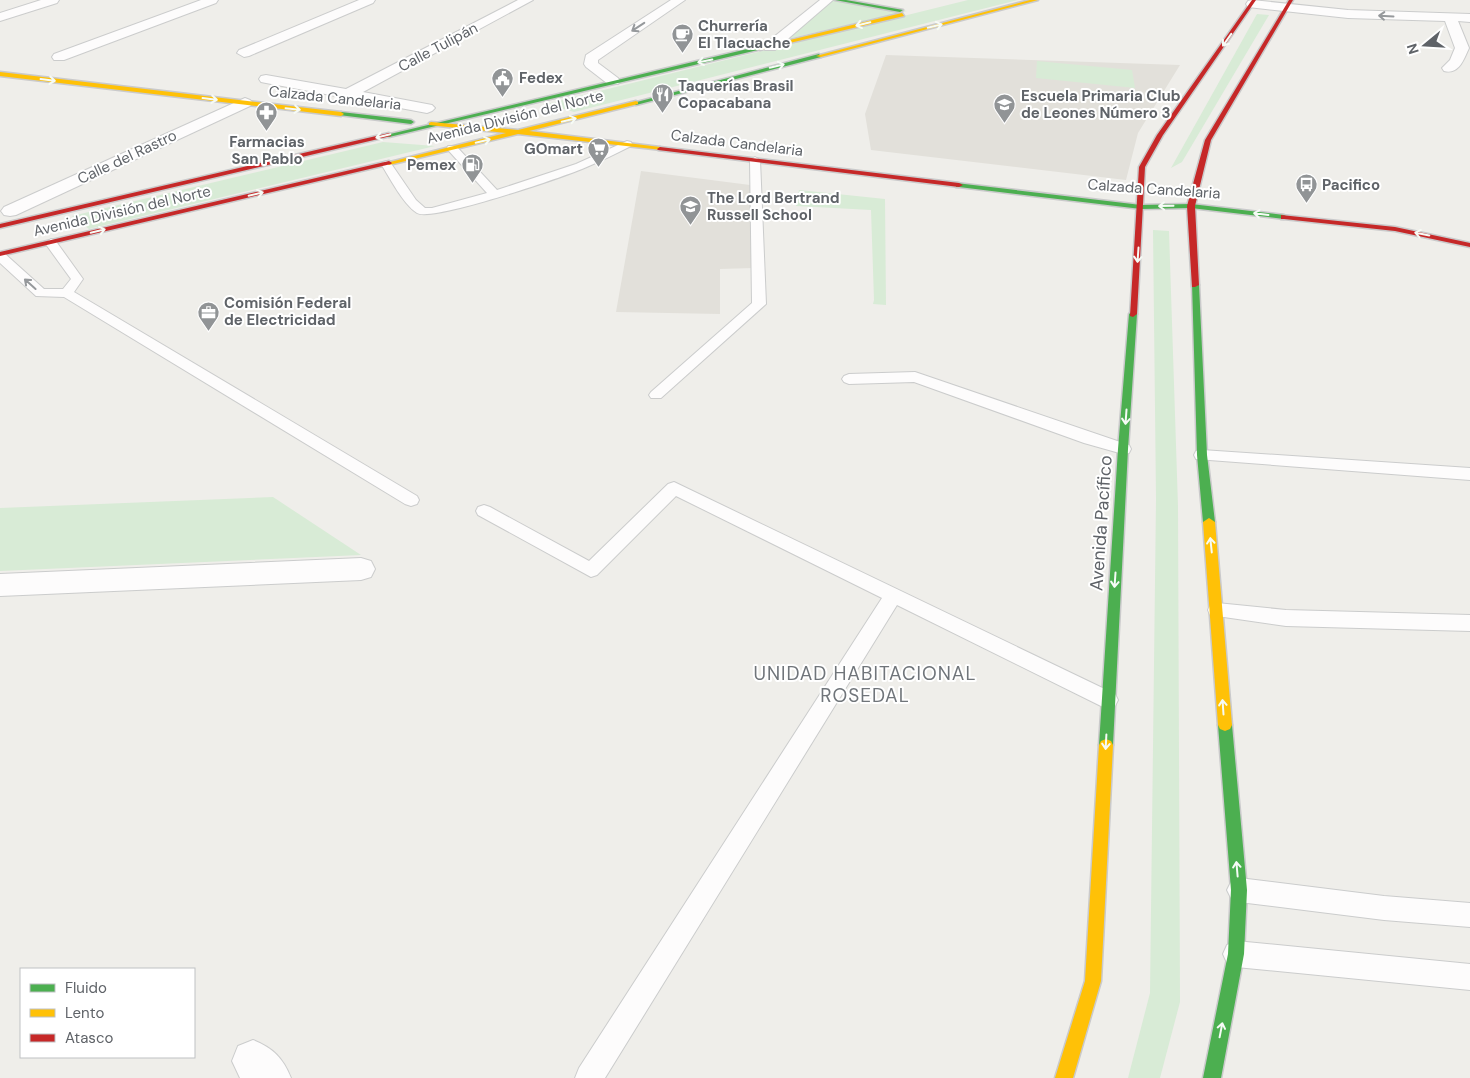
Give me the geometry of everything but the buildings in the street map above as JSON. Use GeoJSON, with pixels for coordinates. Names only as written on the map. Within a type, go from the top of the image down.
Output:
{"type":"FeatureCollection","features":[{"type":"Feature","properties":{"kind":"street"},"geometry":{"type":"LineString","coordinates":[[0,17],[53,0]]}},
{"type":"Feature","properties":{"kind":"street"},"geometry":{"type":"LineString","coordinates":[[59,57],[212,0]]}},
{"type":"Feature","properties":{"kind":"street"},"geometry":{"type":"LineString","coordinates":[[244,53],[369,0]]}},
{"type":"Feature","properties":{"kind":"street","name":"Calle Tulipán"},"geometry":{"type":"LineString","coordinates":[[348,94],[527,0]]}},
{"type":"Feature","properties":{"kind":"street"},"geometry":{"type":"LineString","coordinates":[[613,81],[591,64],[591,58],[679,0]]}},
{"type":"Feature","properties":{"kind":"street"},"geometry":{"type":"LineString","coordinates":[[770,47],[827,0]]}},
{"type":"Feature","properties":{"kind":"street","name":"Avenida División del Norte"},"geometry":{"type":"LineString","coordinates":[[0,226],[10,212],[431,124],[613,81],[770,47],[914,12],[837,0]]}},
{"type":"Feature","properties":{"kind":"street","name":"Avenida División del Norte"},"geometry":{"type":"LineString","coordinates":[[0,255],[522,132],[1036,0]]}},
{"type":"Feature","properties":{"kind":"street"},"geometry":{"type":"LineString","coordinates":[[1253,2],[1451,19],[1470,18]]}},
{"type":"Feature","properties":{"kind":"street","name":"Avenida Pacífico"},"geometry":{"type":"LineString","coordinates":[[1064,1078],[1093,981],[1123,449],[1141,207],[1142,167],[1160,135],[1253,2]]}},
{"type":"Feature","properties":{"kind":"street"},"geometry":{"type":"LineString","coordinates":[[1212,1078],[1236,954],[1239,890],[1217,610],[1202,455],[1191,206],[1208,140],[1288,4]]}},
{"type":"Feature","properties":{"kind":"street"},"geometry":{"type":"LineString","coordinates":[[1449,68],[1456,62],[1462,48],[1451,19]]}},
{"type":"Feature","properties":{"kind":"street","name":"Calzada Candelaria"},"geometry":{"type":"LineString","coordinates":[[0,74],[431,124],[627,144],[1141,207],[1191,206],[1395,229],[1470,244]]}},
{"type":"Feature","properties":{"kind":"street"},"geometry":{"type":"LineString","coordinates":[[266,80],[427,108]]}},
{"type":"Feature","properties":{"kind":"street","name":"Calle del Rastro"},"geometry":{"type":"LineString","coordinates":[[10,212],[244,103]]}},
{"type":"Feature","properties":{"kind":"street"},"geometry":{"type":"LineString","coordinates":[[10,212],[51,243]]}},
{"type":"Feature","properties":{"kind":"street"},"geometry":{"type":"LineString","coordinates":[[0,585],[361,569]]}},
{"type":"Feature","properties":{"kind":"lane"},"geometry":{"type":"LineString","coordinates":[[386,164],[412,202],[422,211],[432,211],[532,185],[574,170],[627,144]]}},
{"type":"Feature","properties":{"kind":"lane"},"geometry":{"type":"LineString","coordinates":[[452,148],[495,195]]}},
{"type":"Feature","properties":{"kind":"lane"},"geometry":{"type":"LineString","coordinates":[[656,395],[759,304],[755,160]]}},
{"type":"Feature","properties":{"kind":"lane"},"geometry":{"type":"LineString","coordinates":[[51,243],[77,278],[67,293]]}},
{"type":"Feature","properties":{"kind":"lane"},"geometry":{"type":"LineString","coordinates":[[0,255],[41,293],[67,293],[411,500]]}},
{"type":"Feature","properties":{"kind":"lane"},"geometry":{"type":"LineString","coordinates":[[849,379],[915,377],[1090,440],[1123,449]]}},
{"type":"Feature","properties":{"kind":"lane"},"geometry":{"type":"LineString","coordinates":[[1202,455],[1470,474]]}},
{"type":"Feature","properties":{"kind":"lane"},"geometry":{"type":"LineString","coordinates":[[484,511],[591,570],[674,488],[1108,700]]}},
{"type":"Feature","properties":{"kind":"lane"},"geometry":{"type":"LineString","coordinates":[[589,1078],[893,596]]}},
{"type":"Feature","properties":{"kind":"lane"},"geometry":{"type":"LineString","coordinates":[[1217,610],[1286,618],[1470,623]]}},
{"type":"Feature","properties":{"kind":"lane"},"geometry":{"type":"LineString","coordinates":[[1239,890],[1370,907],[1470,915]]}},
{"type":"Feature","properties":{"kind":"lane"},"geometry":{"type":"LineString","coordinates":[[1236,954],[1470,977]]}},
{"type":"Feature","properties":{"kind":"shaded area","name":"Escuela Primaria Club de Leones Número 3"},"geometry":{"type":"Polygon","coordinates":[[[886,55],[1180,65],[1138,133],[1126,180],[871,150],[865,114],[886,55]]]}},
{"type":"Feature","properties":{"kind":"shaded area","name":"The Lord Bertrand Russell School"},"geometry":{"type":"Polygon","coordinates":[[[641,171],[750,185],[753,268],[720,269],[720,314],[616,312],[641,171]]]}},
{"type":"Feature","properties":{"kind":"green space"},"geometry":{"type":"Polygon","coordinates":[[[828,0],[835,0],[907,11],[766,44],[828,0]]]}},
{"type":"Feature","properties":{"kind":"green space"},"geometry":{"type":"Polygon","coordinates":[[[968,0],[1018,0],[574,112],[547,104],[968,0]]]}},
{"type":"Feature","properties":{"kind":"green space"},"geometry":{"type":"Polygon","coordinates":[[[1257,14],[1269,15],[1182,162],[1171,168],[1257,14]]]}},
{"type":"Feature","properties":{"kind":"green space"},"geometry":{"type":"Polygon","coordinates":[[[1037,61],[1132,70],[1135,88],[1036,78],[1037,61]]]}},
{"type":"Feature","properties":{"kind":"green space"},"geometry":{"type":"Polygon","coordinates":[[[383,142],[435,146],[89,229],[72,216],[383,142]]]}},
{"type":"Feature","properties":{"kind":"green space"},"geometry":{"type":"Polygon","coordinates":[[[799,190],[885,199],[886,305],[873,304],[871,210],[796,206],[799,190]]]}},
{"type":"Feature","properties":{"kind":"green space"},"geometry":{"type":"Polygon","coordinates":[[[1153,230],[1169,231],[1178,506],[1180,1002],[1160,1078],[1128,1078],[1150,993],[1156,499],[1153,230]]]}},
{"type":"Feature","properties":{"kind":"green space"},"geometry":{"type":"Polygon","coordinates":[[[273,497],[361,555],[0,571],[0,508],[273,497]]]}},
{"type":"Feature","properties":{"kind":"traffic: fast"},"geometry":{"type":"LineString","coordinates":[[837,0],[900,10]]}},
{"type":"Feature","properties":{"kind":"traffic: fast"},"geometry":{"type":"LineString","coordinates":[[389,135],[760,48]]}},
{"type":"Feature","properties":{"kind":"traffic: fast"},"geometry":{"type":"LineString","coordinates":[[636,103],[819,56]]}},
{"type":"Feature","properties":{"kind":"traffic: fast"},"geometry":{"type":"LineString","coordinates":[[341,114],[411,122]]}},
{"type":"Feature","properties":{"kind":"traffic: fast"},"geometry":{"type":"LineString","coordinates":[[959,185],[1141,207],[1191,206],[1284,217]]}},
{"type":"Feature","properties":{"kind":"traffic: fast"},"geometry":{"type":"LineString","coordinates":[[1195,285],[1202,455],[1209,522]]}},
{"type":"Feature","properties":{"kind":"traffic: fast"},"geometry":{"type":"LineString","coordinates":[[1106,745],[1123,449],[1133,314]]}},
{"type":"Feature","properties":{"kind":"traffic: fast"},"geometry":{"type":"LineString","coordinates":[[1212,1078],[1236,954],[1239,890],[1225,725]]}},
{"type":"Feature","properties":{"kind":"traffic: slow"},"geometry":{"type":"LineString","coordinates":[[819,56],[1036,0]]}},
{"type":"Feature","properties":{"kind":"traffic: slow"},"geometry":{"type":"LineString","coordinates":[[760,48],[902,15]]}},
{"type":"Feature","properties":{"kind":"traffic: slow"},"geometry":{"type":"LineString","coordinates":[[0,74],[341,114]]}},
{"type":"Feature","properties":{"kind":"traffic: slow"},"geometry":{"type":"LineString","coordinates":[[389,163],[636,103]]}},
{"type":"Feature","properties":{"kind":"traffic: slow"},"geometry":{"type":"LineString","coordinates":[[431,124],[522,132],[660,149]]}},
{"type":"Feature","properties":{"kind":"traffic: slow"},"geometry":{"type":"LineString","coordinates":[[1209,522],[1225,725]]}},
{"type":"Feature","properties":{"kind":"traffic: slow"},"geometry":{"type":"LineString","coordinates":[[1064,1078],[1093,981],[1106,745]]}},
{"type":"Feature","properties":{"kind":"traffic: jam"},"geometry":{"type":"LineString","coordinates":[[1133,314],[1142,167],[1160,135],[1254,0]]}},
{"type":"Feature","properties":{"kind":"traffic: jam"},"geometry":{"type":"LineString","coordinates":[[1195,285],[1191,206],[1208,140],[1291,0]]}},
{"type":"Feature","properties":{"kind":"traffic: jam"},"geometry":{"type":"LineString","coordinates":[[0,226],[389,135]]}},
{"type":"Feature","properties":{"kind":"traffic: jam"},"geometry":{"type":"LineString","coordinates":[[660,149],[959,185]]}},
{"type":"Feature","properties":{"kind":"traffic: jam"},"geometry":{"type":"LineString","coordinates":[[0,254],[389,163]]}},
{"type":"Feature","properties":{"kind":"traffic: jam"},"geometry":{"type":"LineString","coordinates":[[1284,217],[1395,229],[1470,245]]}},
{"type":"Feature","properties":{"kind":"place","name":"Churrería El Tlacuache"},"geometry":{"type":"Point","coordinates":[682,54]}},
{"type":"Feature","properties":{"kind":"place","name":"Fedex"},"geometry":{"type":"Point","coordinates":[503,97]}},
{"type":"Feature","properties":{"kind":"place","name":"Taquerías Brasil Copacabana"},"geometry":{"type":"Point","coordinates":[662,114]}},
{"type":"Feature","properties":{"kind":"place","name":"Escuela Primaria Club de Leones Número 3"},"geometry":{"type":"Point","coordinates":[1005,124]}},
{"type":"Feature","properties":{"kind":"place","name":"Farmacias San Pablo"},"geometry":{"type":"Point","coordinates":[267,132]}},
{"type":"Feature","properties":{"kind":"place","name":"GOmart"},"geometry":{"type":"Point","coordinates":[599,168]}},
{"type":"Feature","properties":{"kind":"place","name":"Pemex"},"geometry":{"type":"Point","coordinates":[472,184]}},
{"type":"Feature","properties":{"kind":"place","name":"Pacifico"},"geometry":{"type":"Point","coordinates":[1306,204]}},
{"type":"Feature","properties":{"kind":"place","name":"The Lord Bertrand Russell School"},"geometry":{"type":"Point","coordinates":[691,226]}},
{"type":"Feature","properties":{"kind":"place","name":"Comisión Federal de Electricidad"},"geometry":{"type":"Point","coordinates":[208,331]}},
{"type":"Feature","properties":{"kind":"district","name":"UNIDAD HABITACIONAL ROSEDAL"},"geometry":{"type":"Point","coordinates":[865,684]}}]}
